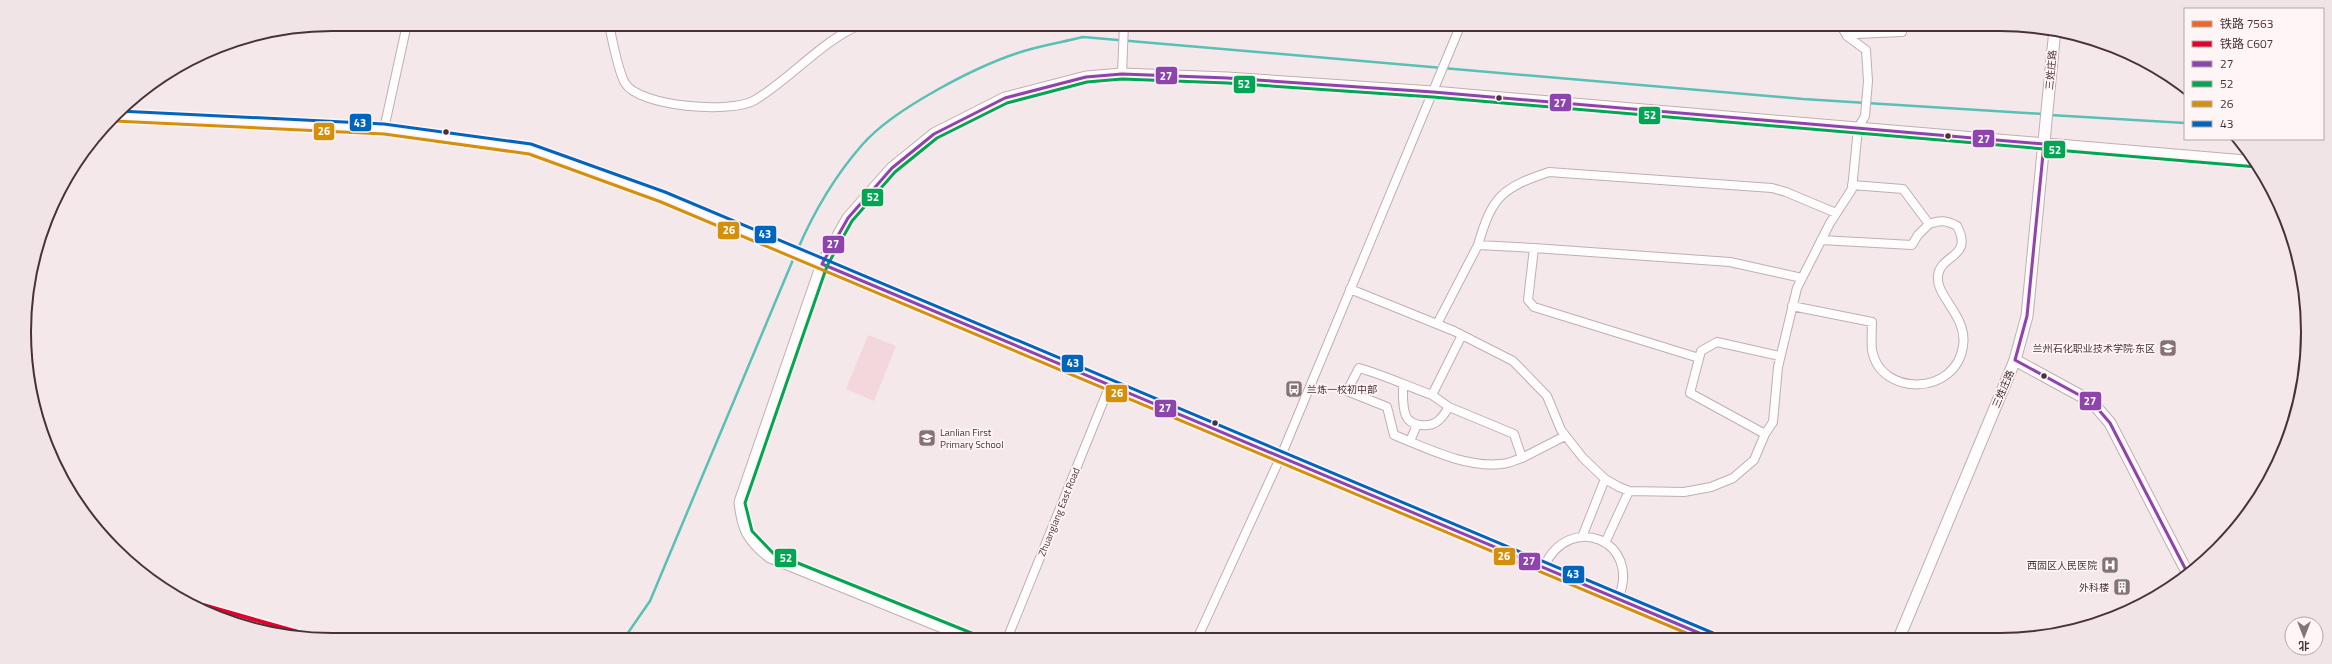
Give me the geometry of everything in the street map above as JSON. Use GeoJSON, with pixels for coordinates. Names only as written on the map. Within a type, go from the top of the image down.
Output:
{"type":"FeatureCollection","features":[{"type":"Feature","properties":{"kind":"street"},"geometry":{"type":"LineString","coordinates":[[384,129],[405,31]]}},
{"type":"Feature","properties":{"kind":"street"},"geometry":{"type":"LineString","coordinates":[[611,31],[625,83],[637,95],[671,103],[710,107],[734,106],[754,101],[816,52],[850,31]]}},
{"type":"Feature","properties":{"kind":"street"},"geometry":{"type":"LineString","coordinates":[[1122,74],[1124,31]]}},
{"type":"Feature","properties":{"kind":"street"},"geometry":{"type":"LineString","coordinates":[[1200,633],[1281,456],[1458,31]]}},
{"type":"Feature","properties":{"kind":"street"},"geometry":{"type":"LineString","coordinates":[[1350,289],[1462,335],[1513,361],[1547,396],[1565,436],[1582,458],[1605,480],[1629,491],[1684,492],[1711,486],[1732,478],[1754,460],[1765,434],[1773,422],[1780,356],[1792,306],[1802,278],[1821,240],[1852,185],[1858,128],[1865,116],[1867,95],[1866,50],[1847,36],[1844,31]]}},
{"type":"Feature","properties":{"kind":"street"},"geometry":{"type":"LineString","coordinates":[[1847,36],[1902,31]]}},
{"type":"Feature","properties":{"kind":"street","name":"三姓庄路"},"geometry":{"type":"LineString","coordinates":[[1901,633],[2015,360],[2027,316],[2054,36]]}},
{"type":"Feature","properties":{"kind":"street"},"geometry":{"type":"LineString","coordinates":[[957,633],[770,557],[753,544],[742,522],[740,502],[818,263],[848,218],[892,168],[934,134],[1005,98],[1086,77],[1122,74],[1435,87],[1858,128],[2247,161]]}},
{"type":"Feature","properties":{"kind":"street"},"geometry":{"type":"LineString","coordinates":[[122,116],[384,129],[530,150],[664,197],[1699,633]]}},
{"type":"Feature","properties":{"kind":"street"},"geometry":{"type":"LineString","coordinates":[[1436,324],[1478,245],[1487,215],[1500,196],[1524,180],[1549,172],[1772,188],[1786,192],[1836,213]]}},
{"type":"Feature","properties":{"kind":"street"},"geometry":{"type":"LineString","coordinates":[[1852,185],[1903,189],[1929,224]]}},
{"type":"Feature","properties":{"kind":"street"},"geometry":{"type":"LineString","coordinates":[[1792,306],[1872,322],[1872,351],[1880,367],[1893,379],[1911,385],[1929,384],[1945,376],[1957,363],[1964,346],[1962,328],[1941,292],[1938,283],[1938,275],[1942,266],[1958,252],[1962,239],[1957,226],[1948,221],[1940,220],[1929,224],[1918,235],[1912,245],[1821,240]]}},
{"type":"Feature","properties":{"kind":"street"},"geometry":{"type":"LineString","coordinates":[[1478,245],[1730,262],[1802,278]]}},
{"type":"Feature","properties":{"kind":"street"},"geometry":{"type":"LineString","coordinates":[[1534,248],[1528,300],[1534,307],[1699,358]]}},
{"type":"Feature","properties":{"kind":"street"},"geometry":{"type":"LineString","coordinates":[[1432,394],[1462,335]]}},
{"type":"Feature","properties":{"kind":"street"},"geometry":{"type":"LineString","coordinates":[[1765,434],[1690,393],[1701,351],[1716,342],[1780,356]]}},
{"type":"Feature","properties":{"kind":"street"},"geometry":{"type":"LineString","coordinates":[[2015,360],[2092,402],[2110,423],[2186,568]]}},
{"type":"Feature","properties":{"kind":"street"},"geometry":{"type":"LineString","coordinates":[[1522,458],[1514,434],[1449,407],[1432,394],[1403,385],[1387,376],[1359,368],[1347,392],[1387,407],[1394,435],[1474,464],[1502,464],[1522,458],[1565,436]]}},
{"type":"Feature","properties":{"kind":"street","name":"Zhuanglang East Road"},"geometry":{"type":"LineString","coordinates":[[1009,633],[1110,385]]}},
{"type":"Feature","properties":{"kind":"street"},"geometry":{"type":"LineString","coordinates":[[1403,385],[1403,404],[1407,417],[1418,425],[1428,425],[1439,421],[1449,407]]}},
{"type":"Feature","properties":{"kind":"street"},"geometry":{"type":"LineString","coordinates":[[1410,441],[1418,425]]}},
{"type":"Feature","properties":{"kind":"street"},"geometry":{"type":"LineString","coordinates":[[1582,537],[1605,480]]}},
{"type":"Feature","properties":{"kind":"street"},"geometry":{"type":"LineString","coordinates":[[1605,543],[1629,491]]}},
{"type":"Feature","properties":{"kind":"street"},"geometry":{"type":"LineString","coordinates":[[1544,568],[1550,554],[1559,544],[1572,538],[1582,537],[1600,539],[1612,547],[1620,558],[1624,572],[1624,586],[1618,598]]}},
{"type":"Feature","properties":{"kind":"shaded area"},"geometry":{"type":"Polygon","coordinates":[[[868,335],[896,346],[874,401],[846,389],[868,335]]]}},
{"type":"Feature","properties":{"kind":"waterway"},"geometry":{"type":"LineString","coordinates":[[797,251],[810,222],[842,169],[862,145],[876,131],[894,117],[915,103],[961,77],[1005,58],[1038,47],[1083,37],[1803,99],[2043,114]]}},
{"type":"Feature","properties":{"kind":"waterway"},"geometry":{"type":"LineString","coordinates":[[2050,115],[2184,123]]}},
{"type":"Feature","properties":{"kind":"waterway"},"geometry":{"type":"LineString","coordinates":[[628,633],[650,601],[795,255]]}},
{"type":"Feature","properties":{"kind":"rail line","name":"C607"},"geometry":{"type":"LineString","coordinates":[[211,607],[289,629]]}},
{"type":"Feature","properties":{"kind":"transit line","name":"27"},"geometry":{"type":"LineString","coordinates":[[1699,633],[822,264],[848,218],[892,168],[934,134],[1005,98],[1086,77],[1122,74],[1227,78],[1433,92],[2044,144],[2027,316],[2015,360],[2092,402],[2110,423],[2185,569]]}},
{"type":"Feature","properties":{"kind":"transit line","name":"52"},"geometry":{"type":"LineString","coordinates":[[972,633],[773,553],[752,531],[745,503],[827,266],[852,221],[895,172],[937,138],[1007,103],[1087,82],[1122,79],[1227,83],[1433,97],[2251,166]]}},
{"type":"Feature","properties":{"kind":"transit line","name":"43"},"geometry":{"type":"LineString","coordinates":[[128,111],[384,124],[531,144],[665,192],[1713,633]]}},
{"type":"Feature","properties":{"kind":"transit line","name":"26"},"geometry":{"type":"LineString","coordinates":[[117,121],[384,134],[529,154],[661,202],[1686,633]]}},
{"type":"Feature","properties":{"kind":"place","name":"兰州石化职业技术学院·东区"},"geometry":{"type":"Point","coordinates":[2168,348]}},
{"type":"Feature","properties":{"kind":"place","name":"兰炼一校初中部"},"geometry":{"type":"Point","coordinates":[1294,389]}},
{"type":"Feature","properties":{"kind":"place","name":"Lanlian First Primary School"},"geometry":{"type":"Point","coordinates":[927,438]}},
{"type":"Feature","properties":{"kind":"place","name":"西固区人民医院"},"geometry":{"type":"Point","coordinates":[2110,565]}},
{"type":"Feature","properties":{"kind":"place","name":"外科楼"},"geometry":{"type":"Point","coordinates":[2122,587]}}]}
